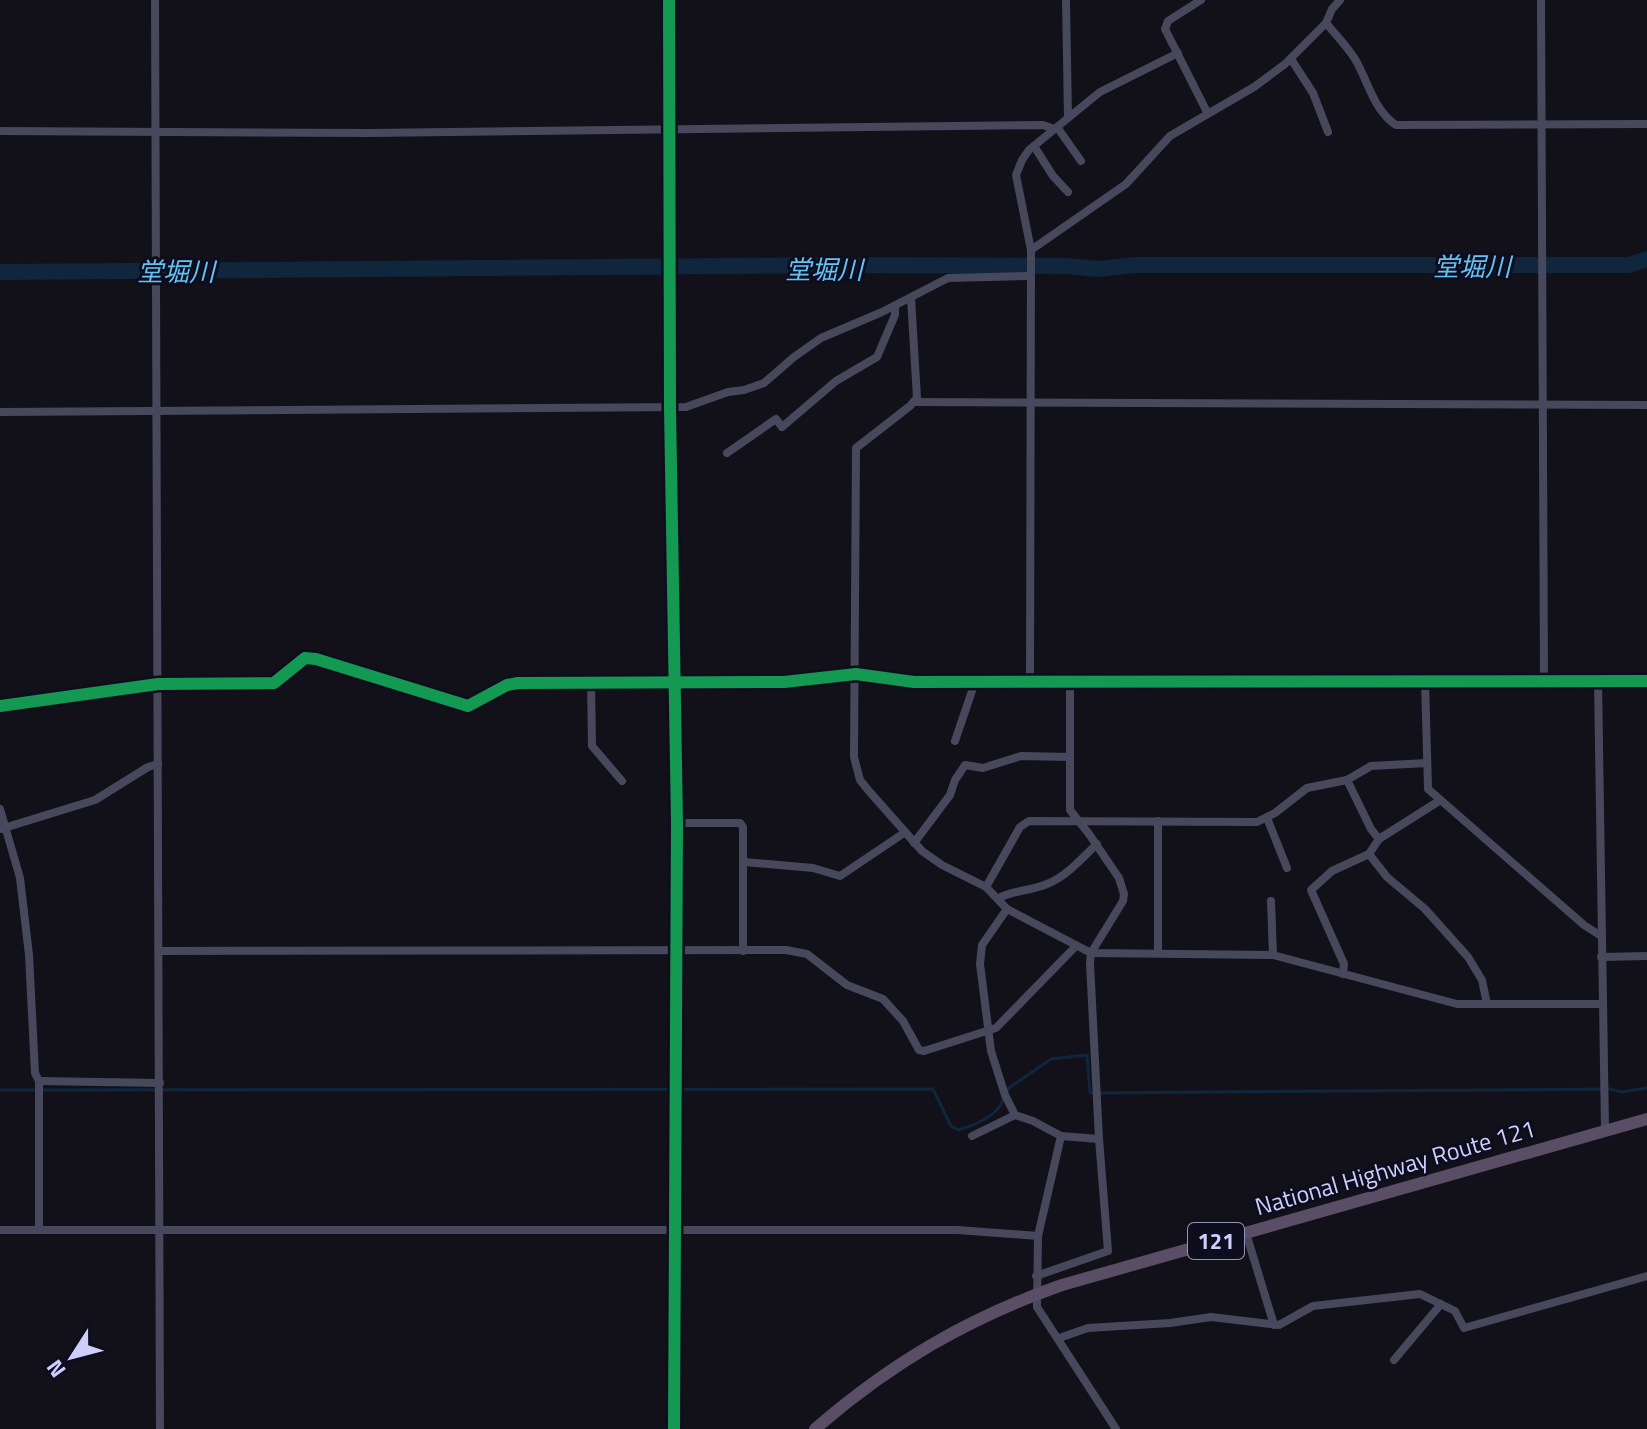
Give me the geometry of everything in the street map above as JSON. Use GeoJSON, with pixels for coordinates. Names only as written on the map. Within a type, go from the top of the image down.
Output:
{"type":"FeatureCollection","features":[{"type":"Feature","properties":{"kind":"highway","name":"National Highway Route 121"},"geometry":{"type":"LineString","coordinates":[[815,1429],[883,1375],[927,1346],[976,1319],[1037,1294],[1647,1119]]}},
{"type":"Feature","properties":{"kind":"street"},"geometry":{"type":"LineString","coordinates":[[155,0],[160,1429]]}},
{"type":"Feature","properties":{"kind":"street"},"geometry":{"type":"LineString","coordinates":[[669,0],[670,408],[677,823],[674,1429]]}},
{"type":"Feature","properties":{"kind":"street"},"geometry":{"type":"LineString","coordinates":[[1066,0],[1068,118]]}},
{"type":"Feature","properties":{"kind":"street"},"geometry":{"type":"LineString","coordinates":[[1201,0],[1168,21],[1165,29],[1207,112]]}},
{"type":"Feature","properties":{"kind":"street"},"geometry":{"type":"LineString","coordinates":[[1031,250],[1126,184],[1170,136],[1254,87],[1291,59],[1326,23],[1340,0]]}},
{"type":"Feature","properties":{"kind":"street"},"geometry":{"type":"LineString","coordinates":[[1541,0],[1544,680]]}},
{"type":"Feature","properties":{"kind":"street"},"geometry":{"type":"LineString","coordinates":[[1326,23],[1353,55],[1375,101],[1396,125],[1647,124]]}},
{"type":"Feature","properties":{"kind":"street"},"geometry":{"type":"LineString","coordinates":[[1030,683],[1031,250],[1016,175],[1022,160],[1034,146],[1100,92],[1178,53]]}},
{"type":"Feature","properties":{"kind":"street"},"geometry":{"type":"LineString","coordinates":[[1291,59],[1313,93],[1328,132]]}},
{"type":"Feature","properties":{"kind":"street"},"geometry":{"type":"LineString","coordinates":[[0,131],[369,133],[670,127],[1043,125],[1055,128],[1081,161]]}},
{"type":"Feature","properties":{"kind":"street"},"geometry":{"type":"LineString","coordinates":[[1034,146],[1053,176],[1068,192]]}},
{"type":"Feature","properties":{"kind":"street"},"geometry":{"type":"LineString","coordinates":[[0,412],[686,407],[728,392],[757,387],[821,338],[895,306],[948,278],[1029,276]]}},
{"type":"Feature","properties":{"kind":"street"},"geometry":{"type":"LineString","coordinates":[[911,298],[917,390],[914,402],[856,448],[856,768],[868,790],[904,833],[932,859],[986,887],[1007,909],[1091,953],[1273,955],[1447,1002],[1602,1004]]}},
{"type":"Feature","properties":{"kind":"street"},"geometry":{"type":"LineString","coordinates":[[727,453],[776,419],[782,427],[836,381],[872,362],[895,315],[895,306]]}},
{"type":"Feature","properties":{"kind":"street"},"geometry":{"type":"LineString","coordinates":[[914,402],[1647,405]]}},
{"type":"Feature","properties":{"kind":"street"},"geometry":{"type":"LineString","coordinates":[[0,706],[158,684],[274,683],[305,658],[468,706],[507,685],[784,682],[856,674],[914,682],[972,683],[1647,681]]}},
{"type":"Feature","properties":{"kind":"street"},"geometry":{"type":"LineString","coordinates":[[1425,681],[1428,789],[1584,925],[1601,936]]}},
{"type":"Feature","properties":{"kind":"street"},"geometry":{"type":"LineString","coordinates":[[1598,681],[1605,1130]]}},
{"type":"Feature","properties":{"kind":"street"},"geometry":{"type":"LineString","coordinates":[[1036,1276],[1108,1251],[1099,1139],[1091,953],[1123,901],[1124,894],[1119,878],[1097,844],[1076,820],[1070,807],[1070,682]]}},
{"type":"Feature","properties":{"kind":"street"},"geometry":{"type":"LineString","coordinates":[[591,683],[592,746],[622,781]]}},
{"type":"Feature","properties":{"kind":"street"},"geometry":{"type":"LineString","coordinates":[[955,741],[972,683]]}},
{"type":"Feature","properties":{"kind":"street"},"geometry":{"type":"LineString","coordinates":[[914,843],[950,795],[965,765],[983,768],[1021,756],[1070,757]]}},
{"type":"Feature","properties":{"kind":"street"},"geometry":{"type":"LineString","coordinates":[[986,887],[1020,827],[1035,821],[1253,822],[1267,818],[1307,788],[1347,780],[1374,765],[1427,763]]}},
{"type":"Feature","properties":{"kind":"street"},"geometry":{"type":"LineString","coordinates":[[2,828],[95,800],[158,764]]}},
{"type":"Feature","properties":{"kind":"street"},"geometry":{"type":"LineString","coordinates":[[1347,780],[1379,839]]}},
{"type":"Feature","properties":{"kind":"street"},"geometry":{"type":"LineString","coordinates":[[1343,974],[1344,964],[1311,890],[1332,871],[1369,854],[1379,839],[1439,801]]}},
{"type":"Feature","properties":{"kind":"street"},"geometry":{"type":"LineString","coordinates":[[0,809],[2,828],[20,878],[29,955],[35,1073],[39,1086],[39,1230]]}},
{"type":"Feature","properties":{"kind":"street"},"geometry":{"type":"LineString","coordinates":[[1267,818],[1287,868]]}},
{"type":"Feature","properties":{"kind":"street"},"geometry":{"type":"LineString","coordinates":[[1158,821],[1158,953]]}},
{"type":"Feature","properties":{"kind":"street"},"geometry":{"type":"LineString","coordinates":[[677,823],[740,823],[743,827],[743,951]]}},
{"type":"Feature","properties":{"kind":"street"},"geometry":{"type":"LineString","coordinates":[[744,862],[801,866],[840,876],[904,833]]}},
{"type":"Feature","properties":{"kind":"street"},"geometry":{"type":"LineString","coordinates":[[999,898],[1010,892],[1046,885],[1097,844]]}},
{"type":"Feature","properties":{"kind":"street"},"geometry":{"type":"LineString","coordinates":[[1369,854],[1387,877],[1425,909],[1468,957],[1482,980],[1487,1004]]}},
{"type":"Feature","properties":{"kind":"street"},"geometry":{"type":"LineString","coordinates":[[1271,901],[1273,955]]}},
{"type":"Feature","properties":{"kind":"street"},"geometry":{"type":"LineString","coordinates":[[1007,909],[982,945],[980,964],[996,1069],[1015,1115]]}},
{"type":"Feature","properties":{"kind":"street"},"geometry":{"type":"LineString","coordinates":[[160,951],[786,950],[807,954],[847,985],[883,999],[903,1021],[919,1050],[924,1051],[996,1028],[1076,946]]}},
{"type":"Feature","properties":{"kind":"street"},"geometry":{"type":"LineString","coordinates":[[1601,957],[1647,956]]}},
{"type":"Feature","properties":{"kind":"street"},"geometry":{"type":"LineString","coordinates":[[39,1086],[160,1083]]}},
{"type":"Feature","properties":{"kind":"street"},"geometry":{"type":"LineString","coordinates":[[972,1136],[1015,1115],[1061,1136],[1099,1139]]}},
{"type":"Feature","properties":{"kind":"street"},"geometry":{"type":"LineString","coordinates":[[1061,1136],[1038,1236],[1037,1307],[1116,1429]]}},
{"type":"Feature","properties":{"kind":"street"},"geometry":{"type":"LineString","coordinates":[[0,1230],[958,1230],[1038,1236]]}},
{"type":"Feature","properties":{"kind":"street"},"geometry":{"type":"LineString","coordinates":[[1246,1233],[1274,1325]]}},
{"type":"Feature","properties":{"kind":"street"},"geometry":{"type":"LineString","coordinates":[[1059,1338],[1088,1328],[1211,1317],[1279,1325],[1313,1306],[1420,1294],[1457,1313],[1464,1328],[1647,1276]]}},
{"type":"Feature","properties":{"kind":"street"},"geometry":{"type":"LineString","coordinates":[[1394,1360],[1441,1304]]}},
{"type":"Feature","properties":{"kind":"waterway","name":"堂堀川"},"geometry":{"type":"LineString","coordinates":[[0,272],[847,265],[1066,266],[1098,269],[1136,265],[1629,265],[1647,259]]}},
{"type":"Feature","properties":{"kind":"waterway"},"geometry":{"type":"LineString","coordinates":[[1007,1092],[1051,1059],[1087,1055],[1090,1093],[1610,1089],[1622,1092],[1647,1088]]}},
{"type":"Feature","properties":{"kind":"waterway"},"geometry":{"type":"LineString","coordinates":[[0,1090],[933,1089],[951,1126],[959,1130],[991,1115],[1003,1099]]}},
{"type":"Feature","properties":{"kind":"cycle path"},"geometry":{"type":"LineString","coordinates":[[669,0],[670,408],[677,823],[674,1429]]}},
{"type":"Feature","properties":{"kind":"cycle path"},"geometry":{"type":"LineString","coordinates":[[0,706],[158,684],[274,683],[305,658],[468,706],[507,685],[518,683],[784,682],[856,674],[914,682],[1647,681]]}}]}
